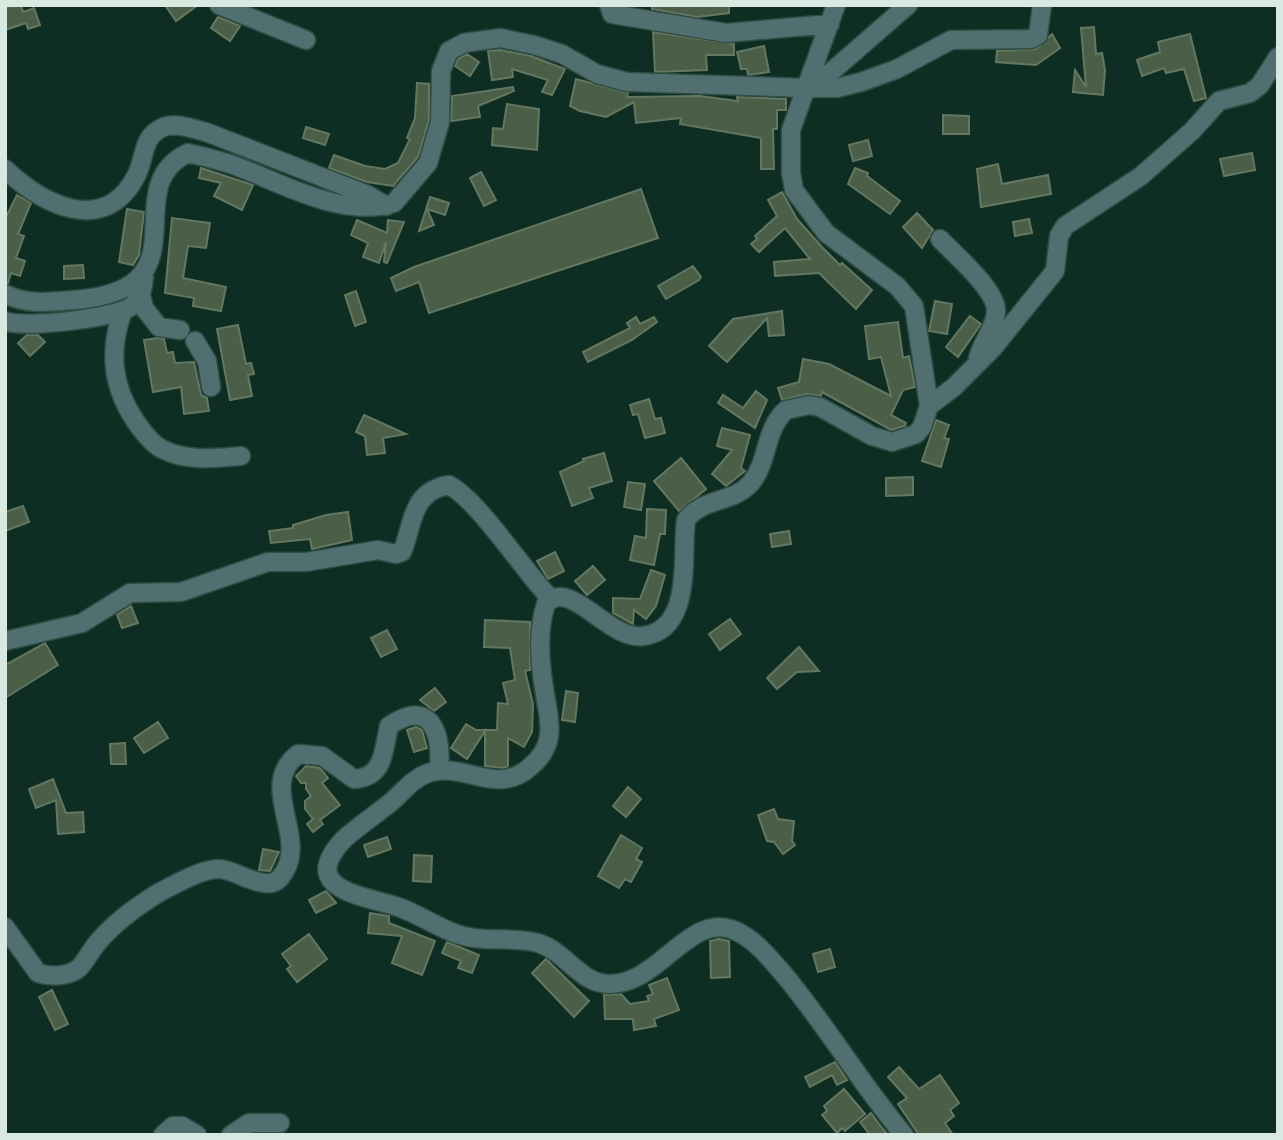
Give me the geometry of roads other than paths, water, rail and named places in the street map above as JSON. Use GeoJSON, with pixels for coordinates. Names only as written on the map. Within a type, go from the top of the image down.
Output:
{"type":"FeatureCollection","features":[{"type":"Feature","properties":{"kind":"street"},"geometry":{"type":"LineString","coordinates":[[219,5],[306,40]]}},
{"type":"Feature","properties":{"kind":"street"},"geometry":{"type":"LineString","coordinates":[[609,5],[612,14],[713,32],[830,24]]}},
{"type":"Feature","properties":{"kind":"street"},"geometry":{"type":"LineString","coordinates":[[5,641],[82,622],[130,593],[181,592],[268,562],[306,562],[379,550],[396,554],[402,552],[413,511],[441,486],[449,485],[467,498],[524,571],[550,598],[572,597],[599,620],[630,637],[647,636],[658,631],[676,610],[680,598],[686,520],[694,510],[705,504],[726,500],[749,485],[757,475],[770,430],[786,410],[809,405],[820,407],[872,436],[892,442],[916,434],[922,427],[929,406],[914,306],[897,286],[826,233],[794,190],[791,173],[791,130],[836,5]]}},
{"type":"Feature","properties":{"kind":"street"},"geometry":{"type":"LineString","coordinates":[[807,84],[831,72],[908,5]]}},
{"type":"Feature","properties":{"kind":"street"},"geometry":{"type":"LineString","coordinates":[[211,387],[207,361],[187,336],[159,327],[144,308],[141,295],[153,242],[160,178],[171,164],[188,153],[229,163],[323,200],[367,207],[386,206],[402,197],[428,163],[440,122],[440,71],[449,51],[464,43],[500,38],[534,45],[562,54],[597,74],[627,82],[807,84],[837,88],[897,69],[951,40],[1031,39],[1038,35],[1042,5]]}},
{"type":"Feature","properties":{"kind":"street"},"geometry":{"type":"LineString","coordinates":[[929,406],[976,365],[1055,271],[1059,236],[1065,226],[1141,176],[1192,131],[1219,101],[1250,93],[1259,85],[1278,57]]}},
{"type":"Feature","properties":{"kind":"street"},"geometry":{"type":"LineString","coordinates":[[5,169],[48,201],[70,209],[102,208],[127,189],[137,176],[144,144],[155,132],[166,125],[181,126],[368,195],[386,206]]}},
{"type":"Feature","properties":{"kind":"street"},"geometry":{"type":"LineString","coordinates":[[940,239],[981,283],[996,304],[996,314],[976,365]]}},
{"type":"Feature","properties":{"kind":"street"},"geometry":{"type":"LineString","coordinates":[[5,294],[40,303],[97,298],[122,292],[144,276]]}},
{"type":"Feature","properties":{"kind":"street"},"geometry":{"type":"LineString","coordinates":[[7,324],[123,311],[132,306],[141,295]]}},
{"type":"Feature","properties":{"kind":"street"},"geometry":{"type":"LineString","coordinates":[[123,311],[113,352],[115,374],[119,394],[144,433],[161,449],[179,455],[204,459],[241,456]]}},
{"type":"Feature","properties":{"kind":"street"},"geometry":{"type":"LineString","coordinates":[[550,598],[541,616],[542,674],[550,718],[545,749],[525,772],[513,779],[487,780],[439,770],[413,781],[335,849],[330,870],[335,884],[362,899],[400,907],[471,938],[525,940],[548,946],[588,979],[610,984],[625,982],[650,971],[698,932],[720,926],[735,930],[769,957],[804,999],[904,1135]]}},
{"type":"Feature","properties":{"kind":"street"},"geometry":{"type":"LineString","coordinates":[[5,927],[38,973],[46,976],[70,972],[79,968],[105,933],[131,910],[173,886],[220,869],[258,881],[276,881],[281,877],[291,842],[281,783],[282,770],[298,754],[322,756],[354,779],[365,779],[381,765],[389,726],[404,716],[417,714],[428,718],[436,732],[441,753],[439,770]]}},
{"type":"Feature","properties":{"kind":"street"},"geometry":{"type":"LineString","coordinates":[[231,1135],[249,1123],[280,1123]]}},
{"type":"Feature","properties":{"kind":"street"},"geometry":{"type":"LineString","coordinates":[[163,1135],[173,1126],[183,1126],[197,1135]]}}]}
